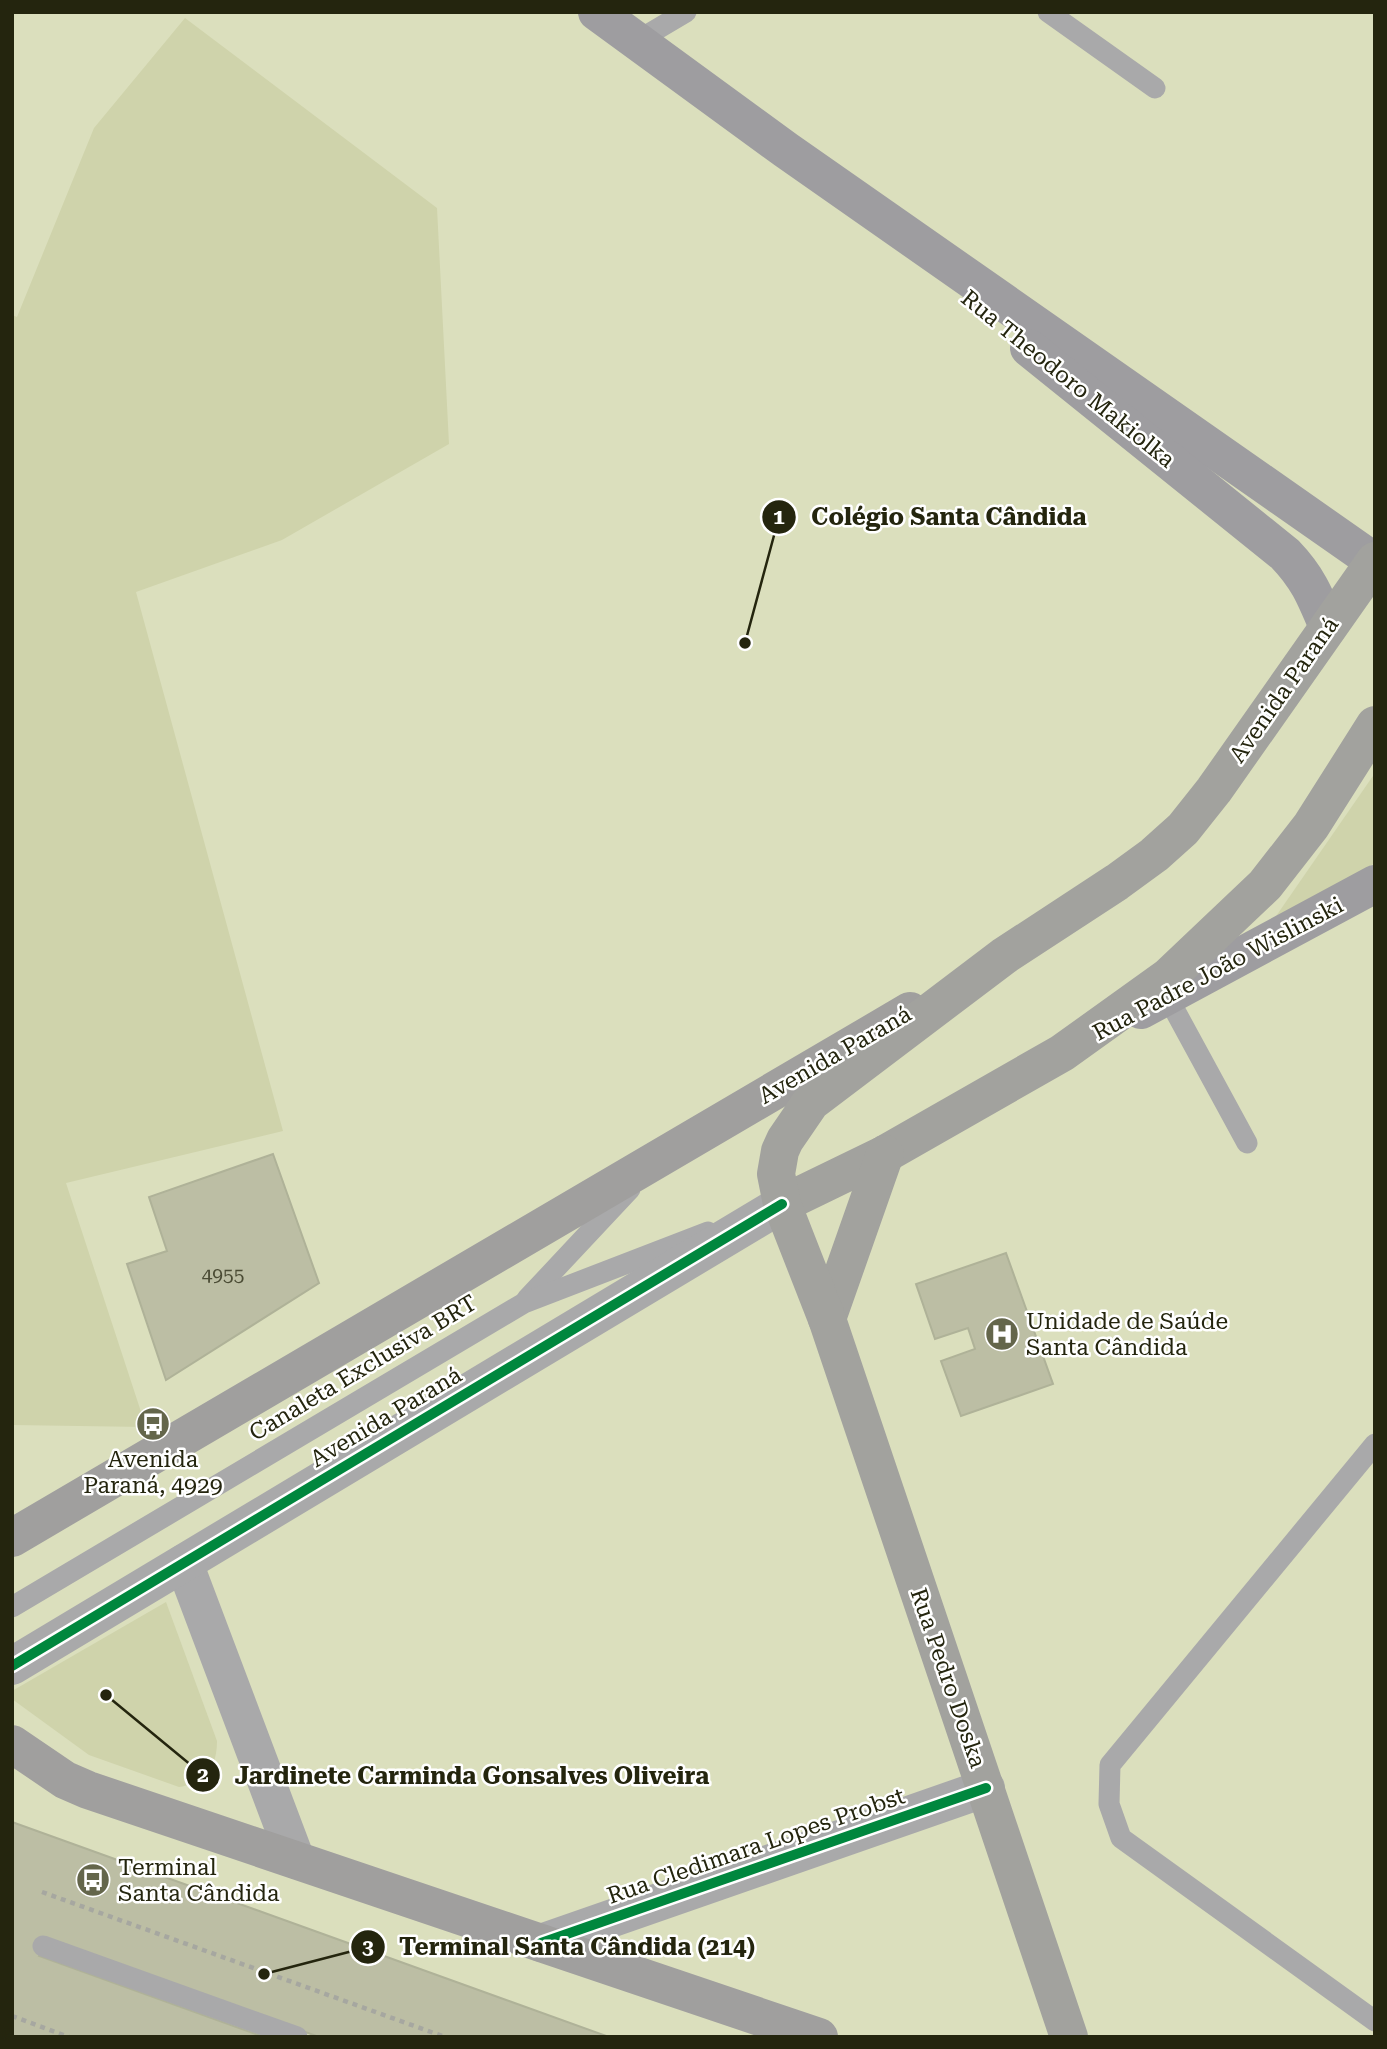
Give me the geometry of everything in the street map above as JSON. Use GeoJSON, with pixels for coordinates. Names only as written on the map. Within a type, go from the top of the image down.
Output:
{"type":"FeatureCollection","features":[{"type":"Feature","properties":{"kind":"highway","name":"Avenida Paraná"},"geometry":{"type":"LineString","coordinates":[[1004,956],[1117,882],[1154,855],[1183,829],[1214,790],[1375,562]]}},
{"type":"Feature","properties":{"kind":"highway"},"geometry":{"type":"LineString","coordinates":[[782,1204],[869,1162],[1062,1053],[1168,977],[1265,885],[1311,825],[1375,725]]}},
{"type":"Feature","properties":{"kind":"highway","name":"Rua Pedro Doska"},"geometry":{"type":"LineString","coordinates":[[1004,956],[811,1102],[785,1140],[776,1174],[782,1204],[827,1319],[986,1788],[1065,2032]]}},
{"type":"Feature","properties":{"kind":"highway"},"geometry":{"type":"LineString","coordinates":[[785,1140],[783,1155],[788,1167],[809,1178],[823,1179],[869,1162]]}},
{"type":"Feature","properties":{"kind":"highway"},"geometry":{"type":"LineString","coordinates":[[827,1319],[869,1162]]}},
{"type":"Feature","properties":{"kind":"main road","name":"Rua Theodoro Makiolka"},"geometry":{"type":"LineString","coordinates":[[597,12],[786,150],[1375,562]]}},
{"type":"Feature","properties":{"kind":"main road","name":"Rua Theodoro Makiolka"},"geometry":{"type":"LineString","coordinates":[[786,150],[1284,554],[1301,570],[1328,627]]}},
{"type":"Feature","properties":{"kind":"main road","name":"Rua Padre João Wislinski"},"geometry":{"type":"LineString","coordinates":[[1062,1053],[1375,884]]}},
{"type":"Feature","properties":{"kind":"main road","name":"Avenida Paraná"},"geometry":{"type":"LineString","coordinates":[[12,1538],[1004,956]]}},
{"type":"Feature","properties":{"kind":"main road"},"geometry":{"type":"LineString","coordinates":[[12,1744],[65,1780],[88,1790],[819,2037]]}},
{"type":"Feature","properties":{"kind":"street","name":"Avenida Paraná"},"geometry":{"type":"LineString","coordinates":[[12,1666],[782,1204]]}},
{"type":"Feature","properties":{"kind":"street"},"geometry":{"type":"LineString","coordinates":[[184,1563],[296,1860]]}},
{"type":"Feature","properties":{"kind":"street","name":"Rua Cledimara Lopes Probst"},"geometry":{"type":"LineString","coordinates":[[541,1943],[986,1788]]}},
{"type":"Feature","properties":{"kind":"lane"},"geometry":{"type":"LineString","coordinates":[[637,41],[686,12]]}},
{"type":"Feature","properties":{"kind":"lane"},"geometry":{"type":"LineString","coordinates":[[1048,12],[1155,88]]}},
{"type":"Feature","properties":{"kind":"lane"},"geometry":{"type":"LineString","coordinates":[[1167,996],[1247,1143]]}},
{"type":"Feature","properties":{"kind":"lane","name":"Canaleta Exclusiva BRT"},"geometry":{"type":"LineString","coordinates":[[524,1303],[659,1158]]}},
{"type":"Feature","properties":{"kind":"lane","name":"Canaleta Exclusiva BRT"},"geometry":{"type":"LineString","coordinates":[[12,1607],[524,1303],[782,1204]]}},
{"type":"Feature","properties":{"kind":"lane"},"geometry":{"type":"LineString","coordinates":[[1375,1444],[1110,1765],[1109,1804],[1121,1838],[1375,2021]]}},
{"type":"Feature","properties":{"kind":"lane"},"geometry":{"type":"LineString","coordinates":[[43,1946],[297,2037]]}},
{"type":"Feature","properties":{"kind":"path"},"geometry":{"type":"LineString","coordinates":[[42,1892],[444,2037]]}},
{"type":"Feature","properties":{"kind":"path"},"geometry":{"type":"LineString","coordinates":[[12,2016],[69,2037]]}},
{"type":"Feature","properties":{"kind":"green space"},"geometry":{"type":"Polygon","coordinates":[[[185,18],[437,208],[449,444],[282,540],[136,592],[283,1131],[66,1183],[146,1427],[12,1425],[12,315],[17,317],[94,128],[185,18]]]}},
{"type":"Feature","properties":{"kind":"green space"},"geometry":{"type":"Polygon","coordinates":[[[1375,773],[1375,863],[1272,922],[1375,773]]]}},
{"type":"Feature","properties":{"kind":"green space"},"geometry":{"type":"Polygon","coordinates":[[[166,1602],[217,1741],[215,1759],[208,1772],[196,1782],[179,1787],[89,1755],[12,1699],[12,1691],[166,1602]]]}},
{"type":"Feature","properties":{"kind":"building"},"geometry":{"type":"Polygon","coordinates":[[[273,1154],[319,1283],[166,1380],[127,1264],[167,1251],[149,1197],[273,1154]]]}},
{"type":"Feature","properties":{"kind":"building","name":"Unidade de Saúde Santa Cândida"},"geometry":{"type":"Polygon","coordinates":[[[1006,1253],[1053,1384],[961,1416],[941,1361],[975,1349],[968,1328],[935,1339],[916,1284],[1006,1253]]]}},
{"type":"Feature","properties":{"kind":"building","name":"Terminal Santa Cândida"},"geometry":{"type":"Polygon","coordinates":[[[12,1822],[609,2037],[319,2037],[46,1938],[39,1956],[264,2037],[12,2037],[12,1822]]]}},
{"type":"Feature","properties":{"kind":"cycle path"},"geometry":{"type":"LineString","coordinates":[[12,1666],[782,1204]]}},
{"type":"Feature","properties":{"kind":"cycle path"},"geometry":{"type":"LineString","coordinates":[[541,1943],[986,1788]]}},
{"type":"Feature","properties":{"kind":"place","name":"Colégio Santa Cândida"},"geometry":{"type":"Point","coordinates":[745,643]}},
{"type":"Feature","properties":{"kind":"place","name":"Unidade de Saúde Santa Cândida"},"geometry":{"type":"Point","coordinates":[1002,1334]}},
{"type":"Feature","properties":{"kind":"place","name":"Avenida Paraná, 4929"},"geometry":{"type":"Point","coordinates":[153,1424]}},
{"type":"Feature","properties":{"kind":"place","name":"Jardinete Carminda Gonsalves Oliveira"},"geometry":{"type":"Point","coordinates":[106,1695]}},
{"type":"Feature","properties":{"kind":"place","name":"Terminal Santa Cândida"},"geometry":{"type":"Point","coordinates":[93,1880]}},
{"type":"Feature","properties":{"kind":"place","name":"Terminal Santa Cândida (214)"},"geometry":{"type":"Point","coordinates":[264,1974]}}]}
